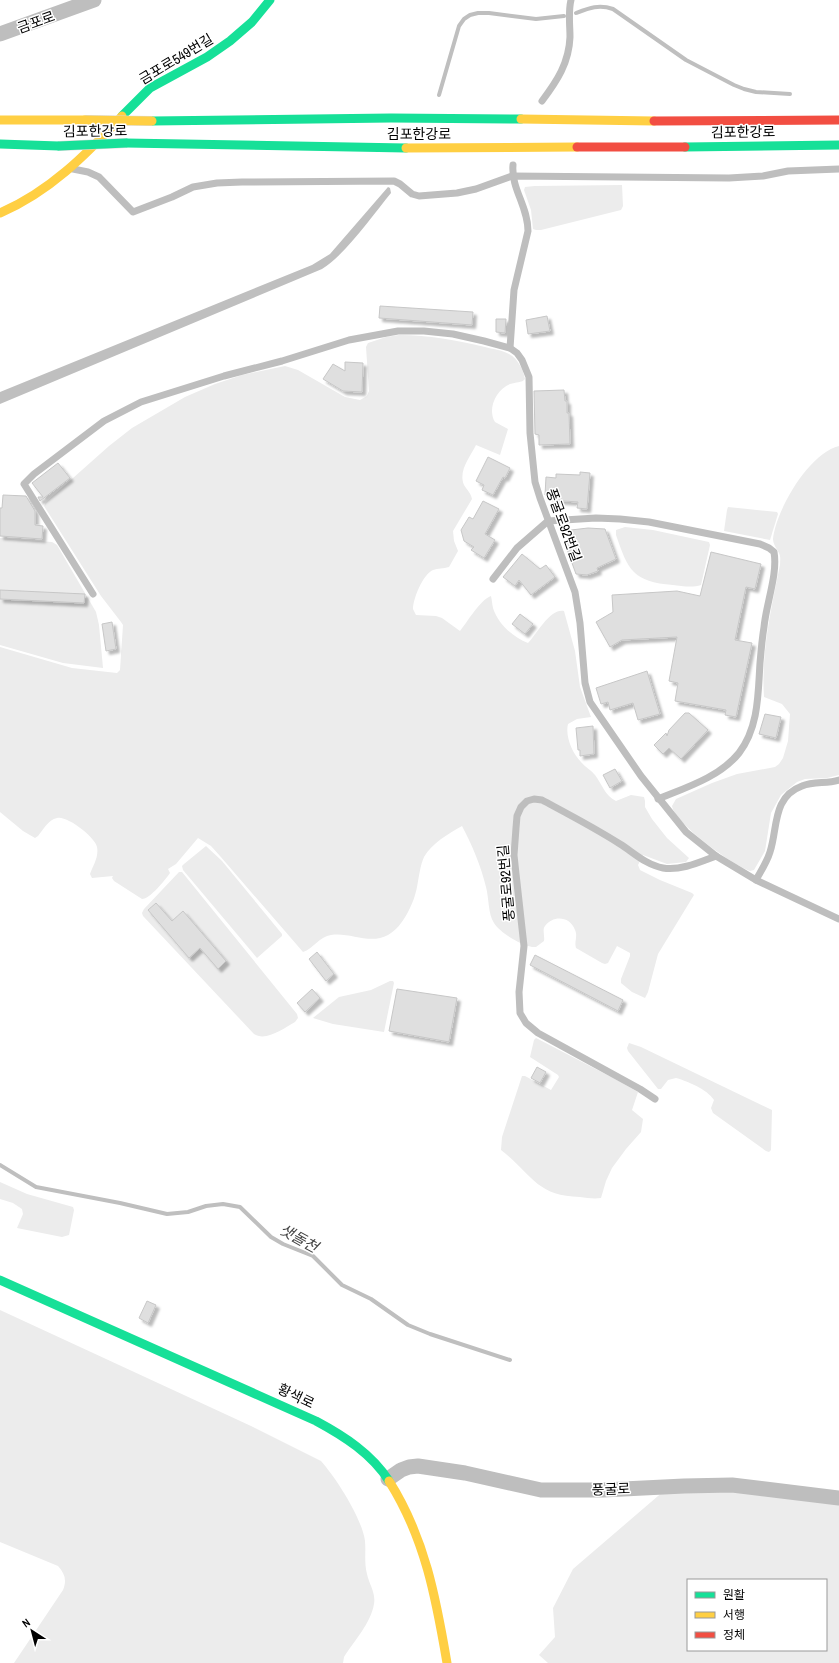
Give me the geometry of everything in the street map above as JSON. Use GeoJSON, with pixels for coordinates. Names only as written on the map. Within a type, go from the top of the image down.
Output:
{"type":"FeatureCollection","features":[{"type":"Feature","properties":{"kind":"main road","name":"금포로549번길"},"geometry":{"type":"LineString","coordinates":[[0,213],[28,200],[51,184],[80,160],[149,89],[212,55],[240,35],[263,11],[270,0]]}},
{"type":"Feature","properties":{"kind":"main road","name":"김포한강로"},"geometry":{"type":"LineString","coordinates":[[0,120],[152,121],[391,118],[704,122],[839,120]]}},
{"type":"Feature","properties":{"kind":"main road","name":"김포한강로"},"geometry":{"type":"LineString","coordinates":[[0,144],[59,146],[126,143],[274,148],[839,145]]}},
{"type":"Feature","properties":{"kind":"main road","name":"황색로"},"geometry":{"type":"LineString","coordinates":[[0,1280],[307,1417],[351,1442],[372,1460],[388,1479],[406,1508],[421,1545],[432,1584],[447,1663]]}},
{"type":"Feature","properties":{"kind":"street","name":"금포로"},"geometry":{"type":"LineString","coordinates":[[0,34],[94,0]]}},
{"type":"Feature","properties":{"kind":"street","name":"풍굴로"},"geometry":{"type":"LineString","coordinates":[[388,1479],[401,1470],[418,1466],[465,1473],[541,1490],[610,1490],[732,1485],[839,1498]]}},
{"type":"Feature","properties":{"kind":"lane"},"geometry":{"type":"LineString","coordinates":[[542,101],[561,73],[566,61],[570,38],[571,0]]}},
{"type":"Feature","properties":{"kind":"lane"},"geometry":{"type":"LineString","coordinates":[[93,594],[24,484],[26,480],[110,416],[148,400],[190,388],[224,376],[282,361],[349,340],[382,333],[410,330],[442,333],[484,341],[510,348],[514,290],[528,231],[525,209],[512,176],[513,165]]}},
{"type":"Feature","properties":{"kind":"lane"},"geometry":{"type":"LineString","coordinates":[[70,168],[88,172],[99,177],[133,212],[193,187],[217,183],[394,181],[412,194],[419,196],[457,193],[476,189],[512,176],[729,178],[764,176],[788,171],[839,169]]}},
{"type":"Feature","properties":{"kind":"lane","name":"풍굴로92번길"},"geometry":{"type":"LineString","coordinates":[[510,348],[522,360],[529,377],[530,433],[533,468],[540,498],[575,592],[580,623],[585,683],[594,709],[658,799],[686,832],[716,856],[756,880],[839,919]]}},
{"type":"Feature","properties":{"kind":"lane"},"geometry":{"type":"LineString","coordinates":[[493,579],[517,548],[548,521],[596,518],[649,522],[760,544],[774,552],[774,565],[764,623],[756,713],[746,741],[739,753],[716,772],[698,782],[658,799]]}},
{"type":"Feature","properties":{"kind":"lane"},"geometry":{"type":"LineString","coordinates":[[756,880],[770,851],[775,819],[785,798],[791,792],[803,785],[839,780]]}},
{"type":"Feature","properties":{"kind":"lane","name":"풍굴로92번길"},"geometry":{"type":"LineString","coordinates":[[655,1099],[640,1089],[538,1033],[522,1019],[519,1007],[524,946],[514,855],[517,816],[521,807],[527,801],[534,799],[542,800],[620,843],[639,856],[663,868],[674,868],[693,864],[716,856]]}},
{"type":"Feature","properties":{"kind":"shaded area"},"geometry":{"type":"Polygon","coordinates":[[[622,185],[623,206],[621,210],[541,230],[533,229],[531,210],[524,190],[525,187],[622,185]]]}},
{"type":"Feature","properties":{"kind":"shaded area"},"geometry":{"type":"Polygon","coordinates":[[[388,187],[390,188],[391,193],[367,223],[349,245],[331,263],[322,269],[0,404],[0,392],[312,265],[330,254],[388,187]]]}},
{"type":"Feature","properties":{"kind":"shaded area"},"geometry":{"type":"Polygon","coordinates":[[[399,335],[442,338],[500,351],[509,354],[515,359],[523,372],[525,379],[505,387],[494,400],[492,411],[495,422],[508,429],[500,455],[476,445],[464,469],[462,475],[464,485],[470,493],[472,499],[453,531],[454,541],[458,551],[449,567],[429,572],[422,581],[413,605],[413,609],[416,615],[436,616],[442,618],[460,631],[478,606],[491,596],[495,614],[502,625],[512,634],[528,643],[549,617],[559,611],[564,611],[575,651],[580,687],[591,717],[577,719],[568,724],[568,739],[572,749],[581,762],[595,775],[606,793],[612,799],[616,801],[631,795],[644,797],[645,807],[652,819],[667,838],[689,858],[686,862],[667,864],[643,855],[638,865],[640,870],[694,895],[658,954],[645,998],[632,992],[621,983],[630,953],[617,946],[608,963],[602,963],[576,948],[575,930],[573,925],[565,920],[557,919],[548,922],[544,929],[544,941],[536,947],[531,947],[519,942],[497,927],[492,919],[486,887],[479,863],[462,826],[436,843],[427,852],[421,868],[416,893],[407,914],[403,921],[388,935],[381,938],[367,939],[345,935],[331,935],[323,938],[303,952],[211,846],[198,838],[176,864],[168,869],[170,873],[157,889],[149,896],[142,899],[114,881],[112,878],[113,876],[92,878],[90,874],[96,858],[97,847],[92,838],[74,823],[62,818],[54,819],[48,823],[35,838],[23,831],[0,812],[0,647],[72,668],[117,673],[120,670],[123,625],[101,596],[44,506],[46,502],[109,446],[132,428],[185,397],[215,384],[242,375],[285,366],[298,370],[345,397],[360,400],[367,396],[369,391],[366,347],[368,343],[386,337],[399,335]]]}},
{"type":"Feature","properties":{"kind":"shaded area"},"geometry":{"type":"Polygon","coordinates":[[[839,446],[839,775],[827,778],[805,779],[797,782],[781,795],[771,813],[765,851],[754,870],[750,871],[719,853],[694,833],[683,823],[672,806],[676,799],[712,783],[737,774],[775,767],[783,758],[788,741],[790,714],[782,704],[764,697],[763,680],[765,648],[770,614],[780,565],[780,554],[774,545],[773,539],[775,527],[787,499],[806,471],[816,459],[839,446]]]}},
{"type":"Feature","properties":{"kind":"shaded area"},"geometry":{"type":"Polygon","coordinates":[[[728,507],[777,512],[778,514],[770,540],[724,531],[728,507]]]}},
{"type":"Feature","properties":{"kind":"shaded area"},"geometry":{"type":"Polygon","coordinates":[[[625,527],[653,530],[709,542],[710,545],[701,585],[687,586],[649,581],[634,572],[624,557],[616,535],[616,530],[625,527]]]}},
{"type":"Feature","properties":{"kind":"shaded area"},"geometry":{"type":"Polygon","coordinates":[[[0,538],[52,542],[57,545],[96,612],[99,625],[103,668],[63,663],[0,645],[0,538]]]}},
{"type":"Feature","properties":{"kind":"shaded area"},"geometry":{"type":"Polygon","coordinates":[[[206,846],[222,861],[282,934],[282,936],[257,958],[183,870],[182,866],[206,846]]]}},
{"type":"Feature","properties":{"kind":"shaded area"},"geometry":{"type":"Polygon","coordinates":[[[179,872],[182,872],[297,1014],[298,1018],[295,1022],[280,1031],[269,1035],[259,1036],[254,1034],[143,916],[142,913],[144,909],[179,872]]]}},
{"type":"Feature","properties":{"kind":"shaded area"},"geometry":{"type":"Polygon","coordinates":[[[393,981],[394,983],[384,1032],[333,1024],[313,1018],[339,997],[371,990],[393,981]]]}},
{"type":"Feature","properties":{"kind":"shaded area"},"geometry":{"type":"Polygon","coordinates":[[[536,1038],[638,1092],[632,1110],[643,1119],[641,1132],[612,1168],[601,1198],[565,1196],[553,1193],[536,1182],[501,1150],[502,1137],[522,1076],[525,1076],[551,1090],[559,1077],[530,1057],[534,1040],[536,1038]]]}},
{"type":"Feature","properties":{"kind":"shaded area"},"geometry":{"type":"Polygon","coordinates":[[[629,1043],[641,1047],[772,1110],[771,1150],[769,1152],[766,1151],[713,1113],[711,1108],[714,1100],[707,1092],[696,1086],[676,1078],[668,1080],[661,1089],[658,1089],[628,1051],[627,1048],[629,1043]]]}},
{"type":"Feature","properties":{"kind":"shaded area"},"geometry":{"type":"Polygon","coordinates":[[[0,1182],[27,1194],[73,1207],[74,1210],[69,1235],[62,1237],[17,1228],[23,1214],[22,1209],[13,1203],[0,1199],[0,1182]]]}},
{"type":"Feature","properties":{"kind":"shaded area"},"geometry":{"type":"Polygon","coordinates":[[[0,1310],[251,1426],[321,1461],[334,1477],[348,1499],[359,1521],[365,1541],[366,1570],[374,1596],[374,1604],[369,1618],[362,1632],[344,1657],[343,1663],[14,1663],[63,1590],[65,1580],[64,1574],[58,1566],[0,1542],[0,1310]]]}},
{"type":"Feature","properties":{"kind":"shaded area"},"geometry":{"type":"Polygon","coordinates":[[[665,1490],[748,1491],[839,1503],[839,1663],[548,1663],[539,1655],[555,1637],[553,1608],[573,1569],[665,1490]]]}},
{"type":"Feature","properties":{"kind":"building"},"geometry":{"type":"Polygon","coordinates":[[[380,306],[473,312],[472,325],[379,318],[380,306]]]}},
{"type":"Feature","properties":{"kind":"building"},"geometry":{"type":"Polygon","coordinates":[[[547,316],[550,331],[528,334],[526,320],[547,316]]]}},
{"type":"Feature","properties":{"kind":"building"},"geometry":{"type":"Polygon","coordinates":[[[496,319],[506,319],[505,333],[496,332],[496,319]]]}},
{"type":"Feature","properties":{"kind":"building"},"geometry":{"type":"Polygon","coordinates":[[[345,362],[363,363],[362,392],[343,391],[323,379],[333,364],[345,371],[345,362]]]}},
{"type":"Feature","properties":{"kind":"building"},"geometry":{"type":"Polygon","coordinates":[[[564,390],[565,401],[567,401],[567,413],[569,413],[570,444],[539,445],[539,435],[535,434],[534,391],[564,390]]]}},
{"type":"Feature","properties":{"kind":"building"},"geometry":{"type":"Polygon","coordinates":[[[488,457],[510,468],[493,495],[482,490],[484,485],[476,481],[488,457]]]}},
{"type":"Feature","properties":{"kind":"building"},"geometry":{"type":"Polygon","coordinates":[[[58,463],[70,478],[40,501],[38,497],[43,497],[32,483],[58,463]]]}},
{"type":"Feature","properties":{"kind":"building"},"geometry":{"type":"Polygon","coordinates":[[[580,472],[590,473],[587,509],[577,508],[578,502],[550,500],[551,495],[545,495],[546,477],[556,478],[556,474],[580,475],[580,472]]]}},
{"type":"Feature","properties":{"kind":"building"},"geometry":{"type":"Polygon","coordinates":[[[3,495],[26,496],[35,511],[35,525],[43,526],[42,539],[0,536],[0,508],[2,508],[3,495]]]}},
{"type":"Feature","properties":{"kind":"building"},"geometry":{"type":"Polygon","coordinates":[[[483,501],[499,509],[485,534],[495,540],[484,558],[471,550],[474,547],[464,541],[461,530],[469,517],[473,519],[483,501]]]}},
{"type":"Feature","properties":{"kind":"building"},"geometry":{"type":"Polygon","coordinates":[[[588,528],[605,529],[616,559],[597,568],[598,571],[587,575],[576,574],[565,544],[575,540],[571,530],[588,528]]]}},
{"type":"Feature","properties":{"kind":"building"},"geometry":{"type":"Polygon","coordinates":[[[711,552],[761,564],[755,589],[746,587],[735,640],[752,643],[736,717],[725,715],[726,710],[675,701],[678,683],[669,681],[677,637],[622,640],[610,647],[596,622],[613,612],[612,595],[677,591],[700,596],[711,552]]]}},
{"type":"Feature","properties":{"kind":"building"},"geometry":{"type":"Polygon","coordinates":[[[522,554],[540,569],[546,565],[555,577],[531,595],[519,580],[515,586],[503,577],[522,554]]]}},
{"type":"Feature","properties":{"kind":"building"},"geometry":{"type":"Polygon","coordinates":[[[0,590],[85,594],[84,603],[0,599],[0,590]]]}},
{"type":"Feature","properties":{"kind":"building"},"geometry":{"type":"Polygon","coordinates":[[[520,614],[533,624],[525,634],[512,624],[520,614]]]}},
{"type":"Feature","properties":{"kind":"building"},"geometry":{"type":"Polygon","coordinates":[[[112,622],[116,649],[106,651],[102,624],[112,622]]]}},
{"type":"Feature","properties":{"kind":"building"},"geometry":{"type":"Polygon","coordinates":[[[647,671],[660,714],[638,720],[633,703],[610,710],[608,702],[601,704],[596,688],[647,671]]]}},
{"type":"Feature","properties":{"kind":"building"},"geometry":{"type":"Polygon","coordinates":[[[685,713],[689,713],[708,730],[681,759],[669,748],[663,754],[654,745],[666,733],[667,736],[669,730],[685,713]]]}},
{"type":"Feature","properties":{"kind":"building"},"geometry":{"type":"Polygon","coordinates":[[[765,714],[781,717],[776,738],[759,734],[765,714]]]}},
{"type":"Feature","properties":{"kind":"building"},"geometry":{"type":"Polygon","coordinates":[[[593,726],[594,754],[580,756],[576,728],[593,726]]]}},
{"type":"Feature","properties":{"kind":"building"},"geometry":{"type":"Polygon","coordinates":[[[615,769],[622,781],[610,788],[603,775],[615,769]]]}},
{"type":"Feature","properties":{"kind":"building"},"geometry":{"type":"Polygon","coordinates":[[[156,903],[172,921],[183,911],[226,961],[218,969],[200,948],[189,958],[148,910],[156,903]]]}},
{"type":"Feature","properties":{"kind":"building"},"geometry":{"type":"Polygon","coordinates":[[[317,952],[334,974],[326,981],[309,959],[317,952]]]}},
{"type":"Feature","properties":{"kind":"building"},"geometry":{"type":"Polygon","coordinates":[[[535,955],[623,1000],[618,1011],[530,965],[535,955]]]}},
{"type":"Feature","properties":{"kind":"building"},"geometry":{"type":"Polygon","coordinates":[[[312,989],[320,998],[305,1012],[297,1003],[312,989]]]}},
{"type":"Feature","properties":{"kind":"building"},"geometry":{"type":"Polygon","coordinates":[[[397,989],[457,998],[449,1042],[389,1031],[397,989]]]}},
{"type":"Feature","properties":{"kind":"building"},"geometry":{"type":"Polygon","coordinates":[[[537,1067],[546,1072],[540,1083],[531,1078],[537,1067]]]}},
{"type":"Feature","properties":{"kind":"building"},"geometry":{"type":"Polygon","coordinates":[[[147,1301],[156,1305],[148,1323],[139,1318],[147,1301]]]}},
{"type":"Feature","properties":{"kind":"waterway"},"geometry":{"type":"LineString","coordinates":[[576,13],[590,8],[599,7],[613,9],[686,60],[734,85],[756,92],[790,94]]}},
{"type":"Feature","properties":{"kind":"waterway"},"geometry":{"type":"LineString","coordinates":[[439,95],[459,26],[464,19],[470,15],[489,13],[536,19],[564,16]]}},
{"type":"Feature","properties":{"kind":"waterway","name":"샛돌천"},"geometry":{"type":"LineString","coordinates":[[0,1165],[36,1187],[120,1203],[167,1214],[188,1212],[206,1206],[223,1204],[240,1207],[271,1237],[283,1244],[313,1256],[342,1285],[371,1299],[408,1325],[430,1334],[510,1360]]}},
{"type":"Feature","properties":{"kind":"traffic: fast"},"geometry":{"type":"LineString","coordinates":[[122,116],[150,88],[207,57],[230,41],[252,22],[270,0]]}},
{"type":"Feature","properties":{"kind":"traffic: fast"},"geometry":{"type":"LineString","coordinates":[[152,121],[391,118],[521,119]]}},
{"type":"Feature","properties":{"kind":"traffic: fast"},"geometry":{"type":"LineString","coordinates":[[126,143],[406,148]]}},
{"type":"Feature","properties":{"kind":"traffic: fast"},"geometry":{"type":"LineString","coordinates":[[59,146],[126,143]]}},
{"type":"Feature","properties":{"kind":"traffic: fast"},"geometry":{"type":"LineString","coordinates":[[0,144],[59,146]]}},
{"type":"Feature","properties":{"kind":"traffic: fast"},"geometry":{"type":"LineString","coordinates":[[685,147],[839,145]]}},
{"type":"Feature","properties":{"kind":"traffic: fast"},"geometry":{"type":"LineString","coordinates":[[0,1280],[316,1421],[357,1446],[374,1462],[389,1481]]}},
{"type":"Feature","properties":{"kind":"traffic: slow"},"geometry":{"type":"LineString","coordinates":[[0,213],[18,204],[51,183],[95,145],[122,116]]}},
{"type":"Feature","properties":{"kind":"traffic: slow"},"geometry":{"type":"LineString","coordinates":[[521,119],[654,121]]}},
{"type":"Feature","properties":{"kind":"traffic: slow"},"geometry":{"type":"LineString","coordinates":[[0,120],[85,120]]}},
{"type":"Feature","properties":{"kind":"traffic: slow"},"geometry":{"type":"LineString","coordinates":[[85,120],[152,121]]}},
{"type":"Feature","properties":{"kind":"traffic: slow"},"geometry":{"type":"LineString","coordinates":[[406,148],[577,147]]}},
{"type":"Feature","properties":{"kind":"traffic: slow"},"geometry":{"type":"LineString","coordinates":[[389,1481],[412,1524],[420,1546],[433,1592],[447,1663]]}},
{"type":"Feature","properties":{"kind":"traffic: jam"},"geometry":{"type":"LineString","coordinates":[[654,121],[839,120]]}},
{"type":"Feature","properties":{"kind":"traffic: jam"},"geometry":{"type":"LineString","coordinates":[[577,147],[685,147]]}}]}
